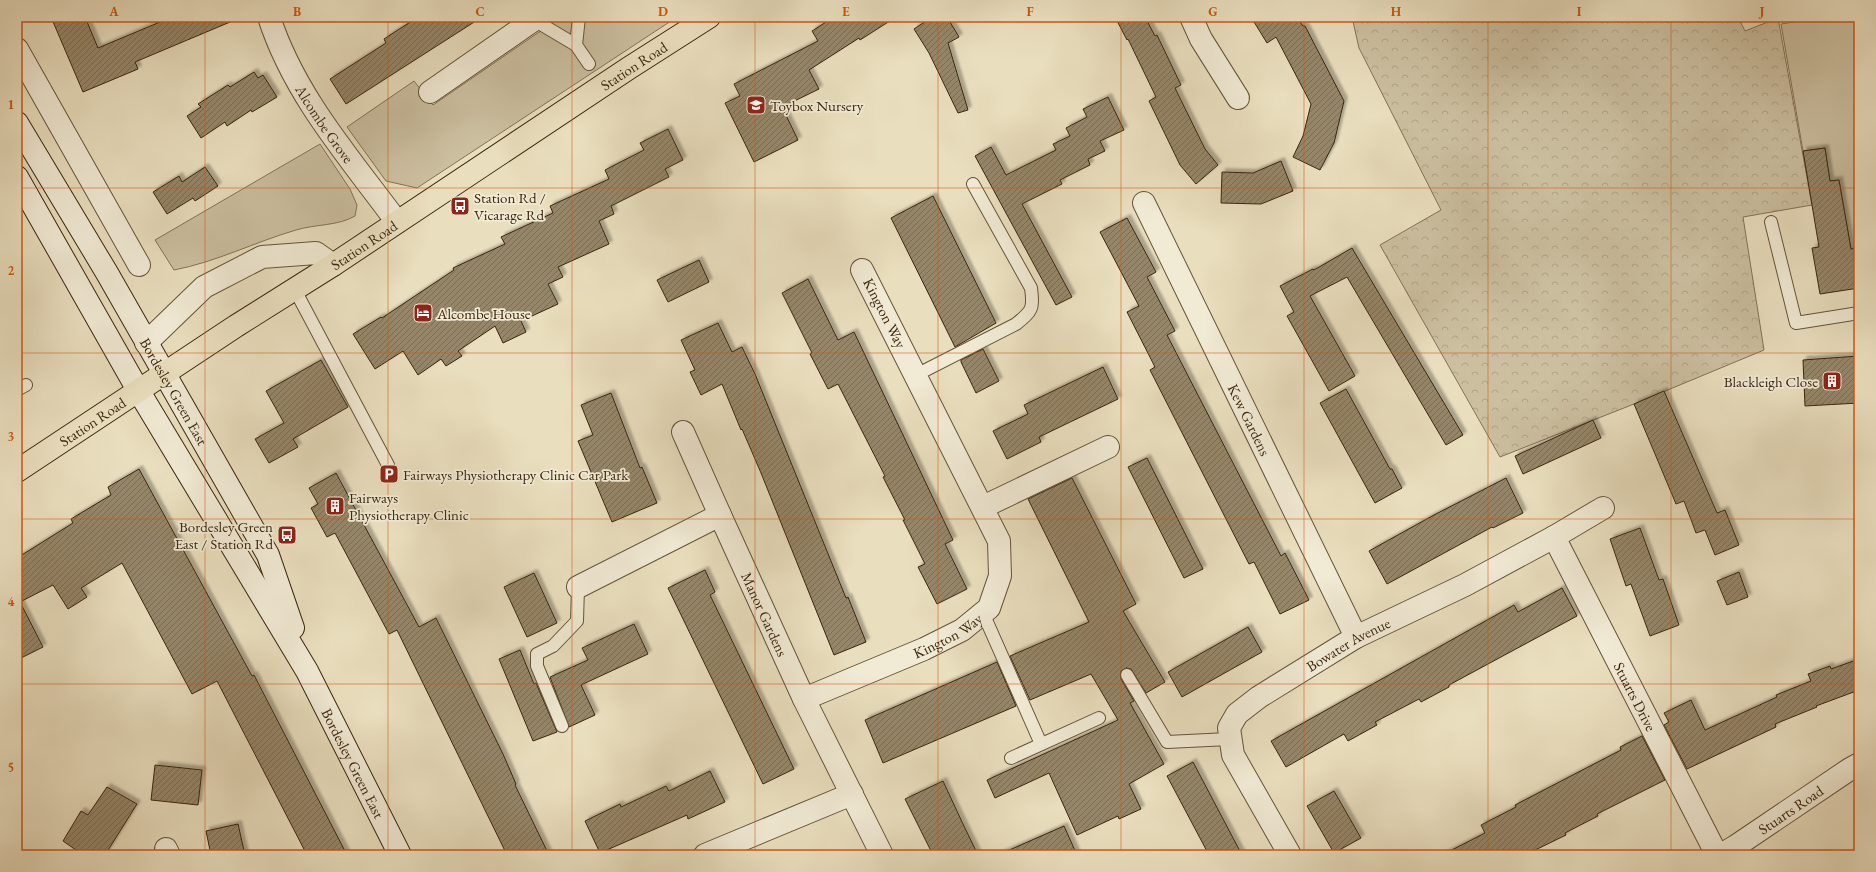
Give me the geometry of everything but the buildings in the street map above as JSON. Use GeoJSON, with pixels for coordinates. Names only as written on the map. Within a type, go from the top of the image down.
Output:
{"type":"FeatureCollection","features":[{"type":"Feature","properties":{"kind":"main road","name":"Station Road"},"geometry":{"type":"LineString","coordinates":[[17,471],[138,390],[295,290],[629,68],[709,17]]}},
{"type":"Feature","properties":{"kind":"street","name":"Alcombe Grove"},"geometry":{"type":"LineString","coordinates":[[269,17],[278,45],[303,93],[332,135],[397,222]]}},
{"type":"Feature","properties":{"kind":"street"},"geometry":{"type":"LineString","coordinates":[[1191,17],[1201,39],[1238,98]]}},
{"type":"Feature","properties":{"kind":"street"},"geometry":{"type":"LineString","coordinates":[[430,92],[536,18]]}},
{"type":"Feature","properties":{"kind":"street"},"geometry":{"type":"LineString","coordinates":[[17,49],[139,265]]}},
{"type":"Feature","properties":{"kind":"street","name":"Bordesley Green East"},"geometry":{"type":"LineString","coordinates":[[17,123],[268,555],[307,671]]}},
{"type":"Feature","properties":{"kind":"street","name":"Bordesley Green East"},"geometry":{"type":"LineString","coordinates":[[17,176],[138,390],[307,671],[400,855]]}},
{"type":"Feature","properties":{"kind":"street","name":"Kew Gardens"},"geometry":{"type":"LineString","coordinates":[[1144,203],[1356,637]]}},
{"type":"Feature","properties":{"kind":"street"},"geometry":{"type":"LineString","coordinates":[[146,343],[204,287],[262,257],[316,253],[333,265]]}},
{"type":"Feature","properties":{"kind":"street","name":"Kington Way"},"geometry":{"type":"LineString","coordinates":[[804,699],[924,649],[962,630],[989,608],[1000,576],[999,541],[862,270]]}},
{"type":"Feature","properties":{"kind":"street","name":"Manor Gardens"},"geometry":{"type":"LineString","coordinates":[[683,432],[804,699],[882,855]]}},
{"type":"Feature","properties":{"kind":"street"},"geometry":{"type":"LineString","coordinates":[[983,507],[1108,447]]}},
{"type":"Feature","properties":{"kind":"street","name":"Bowater Avenue"},"geometry":{"type":"LineString","coordinates":[[1229,739],[1229,728],[1237,714],[1259,697],[1356,637],[1465,585],[1554,537],[1603,508]]}},
{"type":"Feature","properties":{"kind":"street"},"geometry":{"type":"LineString","coordinates":[[578,587],[720,515]]}},
{"type":"Feature","properties":{"kind":"street","name":"Stuarts Drive"},"geometry":{"type":"LineString","coordinates":[[1554,537],[1727,853]]}},
{"type":"Feature","properties":{"kind":"street"},"geometry":{"type":"LineString","coordinates":[[1229,739],[1233,755],[1290,855]]}},
{"type":"Feature","properties":{"kind":"street","name":"Stuarts Road"},"geometry":{"type":"LineString","coordinates":[[1727,853],[1850,768],[1859,764]]}},
{"type":"Feature","properties":{"kind":"street"},"geometry":{"type":"LineString","coordinates":[[705,855],[852,794]]}},
{"type":"Feature","properties":{"kind":"lane"},"geometry":{"type":"LineString","coordinates":[[576,45],[579,17]]}},
{"type":"Feature","properties":{"kind":"lane"},"geometry":{"type":"LineString","coordinates":[[536,18],[576,45],[589,64]]}},
{"type":"Feature","properties":{"kind":"lane"},"geometry":{"type":"LineString","coordinates":[[916,375],[1016,324],[1031,312],[1033,302],[1031,288],[973,184]]}},
{"type":"Feature","properties":{"kind":"lane"},"geometry":{"type":"LineString","coordinates":[[1771,222],[1796,323],[1859,313]]}},
{"type":"Feature","properties":{"kind":"lane"},"geometry":{"type":"LineString","coordinates":[[295,290],[388,465]]}},
{"type":"Feature","properties":{"kind":"lane"},"geometry":{"type":"LineString","coordinates":[[562,726],[537,666],[537,654],[553,646],[577,621],[578,587]]}},
{"type":"Feature","properties":{"kind":"lane"},"geometry":{"type":"LineString","coordinates":[[983,613],[1041,744]]}},
{"type":"Feature","properties":{"kind":"lane"},"geometry":{"type":"LineString","coordinates":[[1127,675],[1167,742],[1229,739]]}},
{"type":"Feature","properties":{"kind":"lane"},"geometry":{"type":"LineString","coordinates":[[1011,758],[1099,718]]}},
{"type":"Feature","properties":{"kind":"green space"},"geometry":{"type":"Polygon","coordinates":[[[561,17],[677,17],[417,188],[386,181],[347,127],[414,81],[433,105],[561,17]]]}},
{"type":"Feature","properties":{"kind":"green space"},"geometry":{"type":"Polygon","coordinates":[[[1352,17],[1738,17],[1745,31],[1778,18],[1812,205],[1743,217],[1764,350],[1634,404],[1500,457],[1380,245],[1441,210],[1359,48],[1352,17]]]}},
{"type":"Feature","properties":{"kind":"green space"},"geometry":{"type":"Polygon","coordinates":[[[1825,17],[1859,17],[1859,248],[1851,249],[1839,180],[1830,181],[1825,148],[1803,151],[1781,24],[1825,17]]]}},
{"type":"Feature","properties":{"kind":"green space"},"geometry":{"type":"Polygon","coordinates":[[[320,144],[350,189],[357,205],[355,216],[341,222],[296,230],[205,262],[174,270],[155,240],[320,144]]]}},
{"type":"Feature","properties":{"kind":"place","name":"Toybox Nursery"},"geometry":{"type":"Point","coordinates":[756,105]}},
{"type":"Feature","properties":{"kind":"place","name":"Station Rd / Vicarage Rd"},"geometry":{"type":"Point","coordinates":[460,206]}},
{"type":"Feature","properties":{"kind":"place","name":"Alcombe House"},"geometry":{"type":"Point","coordinates":[423,313]}},
{"type":"Feature","properties":{"kind":"place","name":"Blackleigh Close"},"geometry":{"type":"Point","coordinates":[1832,381]}},
{"type":"Feature","properties":{"kind":"place","name":"Fairways Physiotherapy Clinic Car Park"},"geometry":{"type":"Point","coordinates":[389,474]}},
{"type":"Feature","properties":{"kind":"place","name":"Fairways Physiotherapy Clinic"},"geometry":{"type":"Point","coordinates":[335,506]}},
{"type":"Feature","properties":{"kind":"place","name":"Bordesley Green East / Station Rd"},"geometry":{"type":"Point","coordinates":[287,535]}}]}
